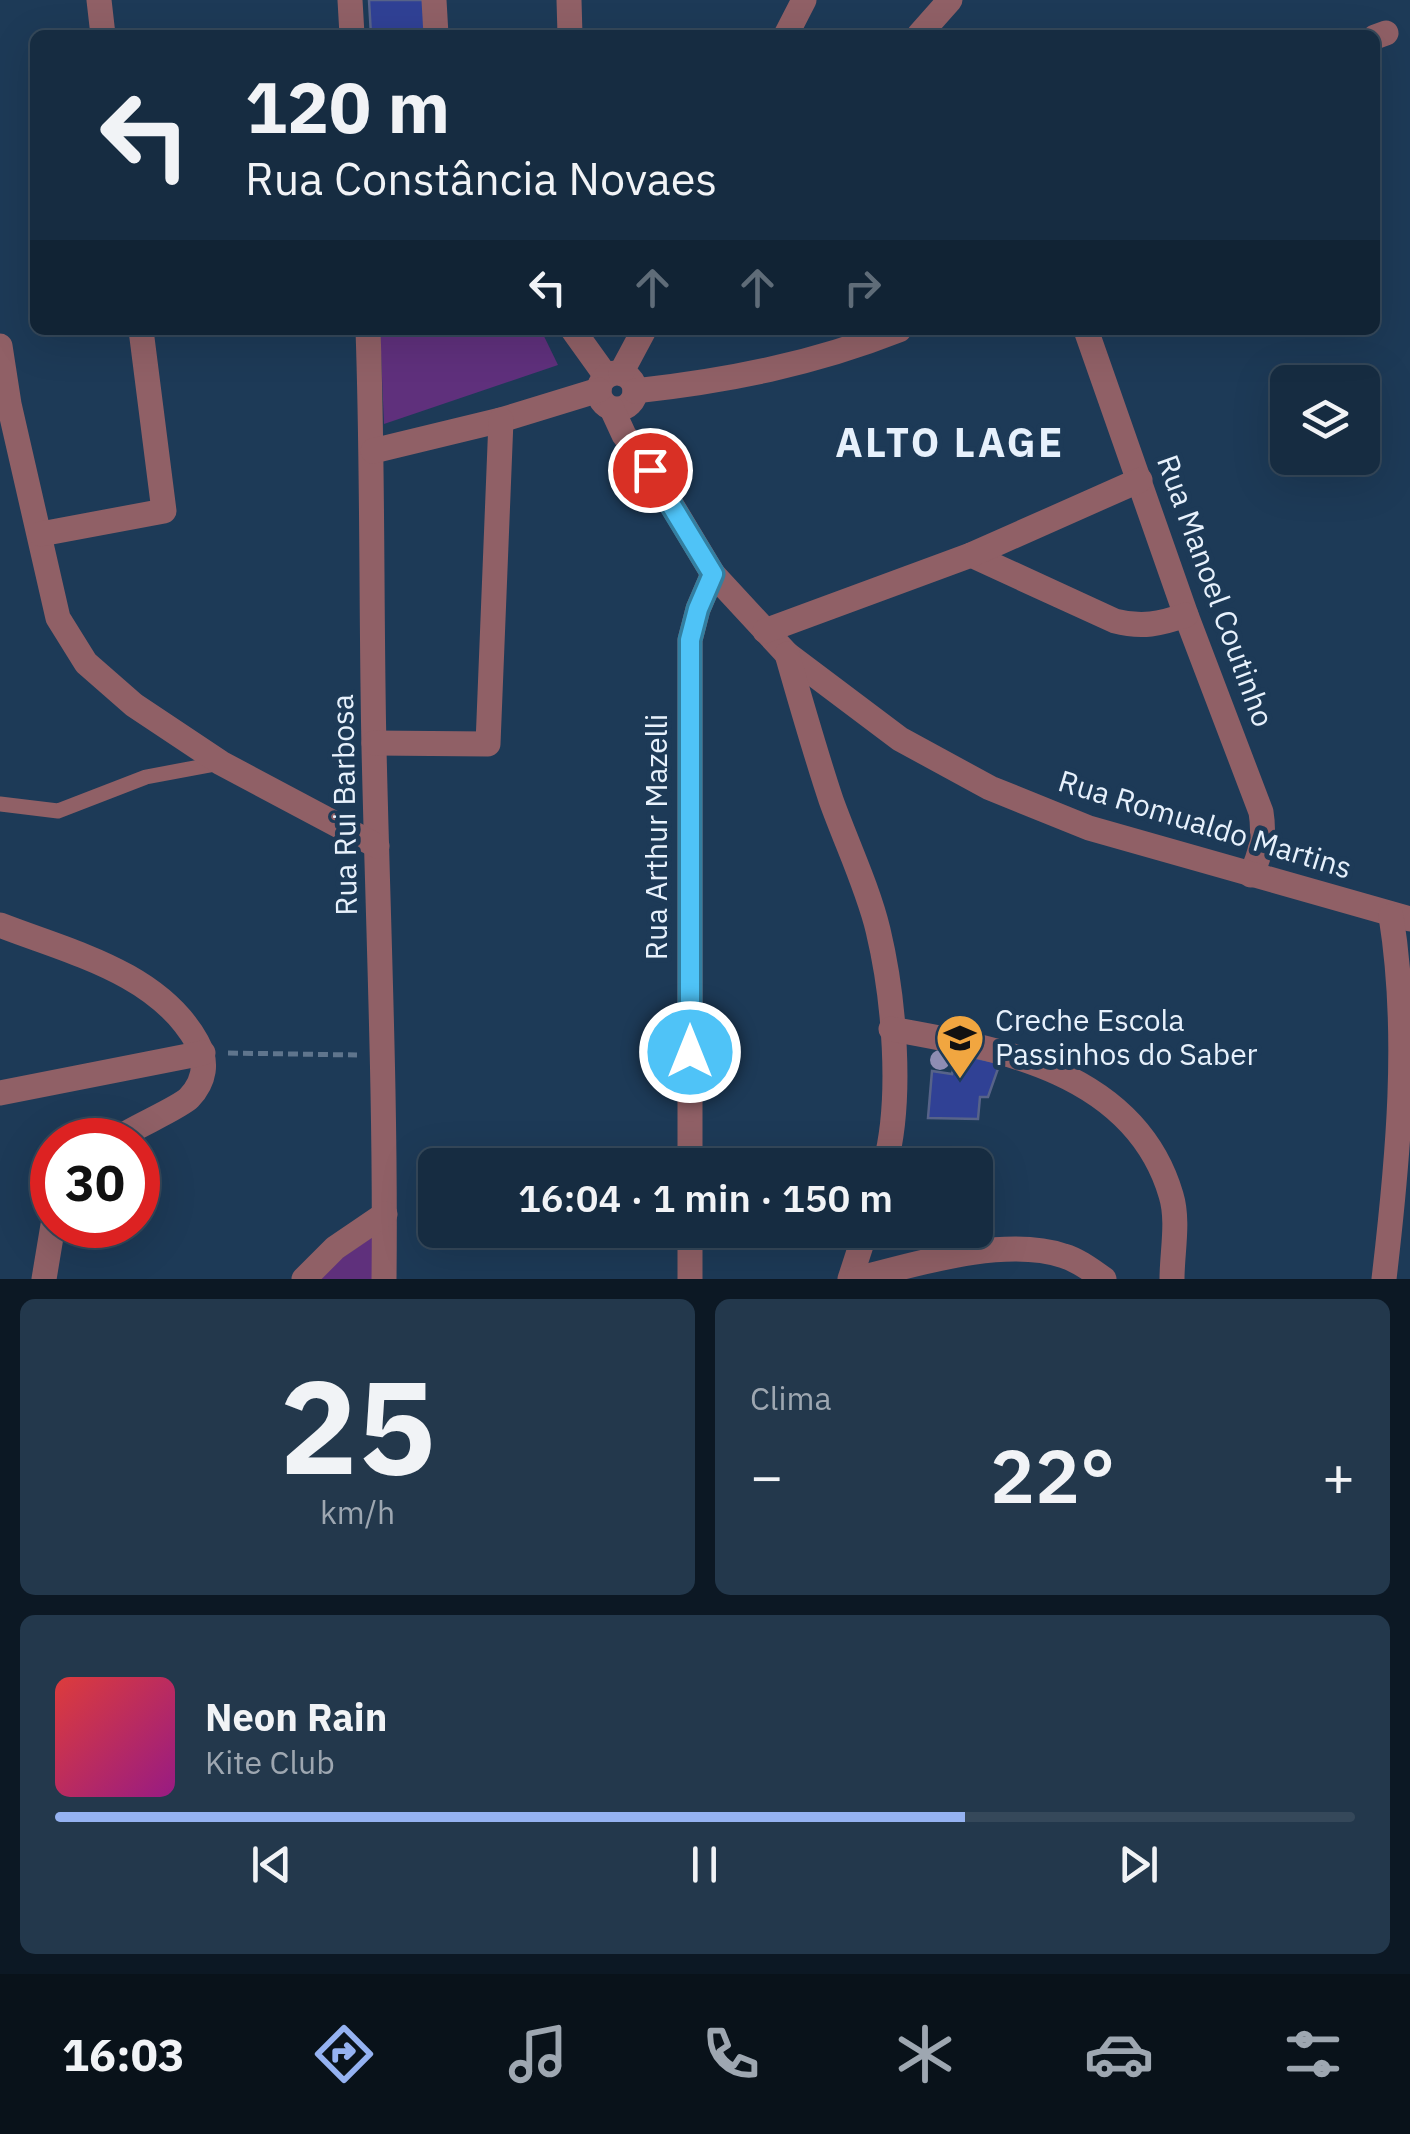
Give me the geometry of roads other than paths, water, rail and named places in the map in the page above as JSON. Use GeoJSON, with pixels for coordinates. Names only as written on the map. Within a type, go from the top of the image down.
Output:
{"type":"FeatureCollection","features":[{"type":"Feature","properties":{"kind":"street"},"geometry":{"type":"LineString","coordinates":[[99,0],[103,30]]}},
{"type":"Feature","properties":{"kind":"street"},"geometry":{"type":"LineString","coordinates":[[350,0],[352,30]]}},
{"type":"Feature","properties":{"kind":"street"},"geometry":{"type":"LineString","coordinates":[[434,0],[436,30]]}},
{"type":"Feature","properties":{"kind":"street"},"geometry":{"type":"LineString","coordinates":[[568,0],[570,30]]}},
{"type":"Feature","properties":{"kind":"street"},"geometry":{"type":"LineString","coordinates":[[789,30],[804,0]]}},
{"type":"Feature","properties":{"kind":"street"},"geometry":{"type":"LineString","coordinates":[[923,30],[950,0]]}},
{"type":"Feature","properties":{"kind":"street"},"geometry":{"type":"LineString","coordinates":[[42,534],[164,511],[142,335]]}},
{"type":"Feature","properties":{"kind":"street","name":"Rua Rui Barbosa"},"geometry":{"type":"LineString","coordinates":[[368,335],[373,452],[374,743],[385,1056],[384,1279]]}},
{"type":"Feature","properties":{"kind":"street"},"geometry":{"type":"LineString","coordinates":[[577,335],[618,390]]}},
{"type":"Feature","properties":{"kind":"street"},"geometry":{"type":"LineString","coordinates":[[618,390],[642,335]]}},
{"type":"Feature","properties":{"kind":"street"},"geometry":{"type":"LineString","coordinates":[[373,452],[618,390],[716,382],[782,368],[884,335]]}},
{"type":"Feature","properties":{"kind":"street","name":"Rua Manoel Coutinho"},"geometry":{"type":"LineString","coordinates":[[1088,335],[1186,615],[1261,812],[1262,852],[1251,875]]}},
{"type":"Feature","properties":{"kind":"street"},"geometry":{"type":"LineString","coordinates":[[0,346],[58,618],[86,664],[134,705],[222,763],[377,846]]}},
{"type":"Feature","properties":{"kind":"street","name":"Rua Romualdo Martins"},"geometry":{"type":"LineString","coordinates":[[618,390],[650,470],[713,574],[787,654],[900,739],[990,788],[1089,828],[1400,918],[1408,1057],[1384,1279]]}},
{"type":"Feature","properties":{"kind":"street"},"geometry":{"type":"LineString","coordinates":[[374,743],[488,744],[501,420]]}},
{"type":"Feature","properties":{"kind":"street"},"geometry":{"type":"LineString","coordinates":[[765,631],[971,555],[1140,480]]}},
{"type":"Feature","properties":{"kind":"street"},"geometry":{"type":"LineString","coordinates":[[971,555],[1114,621],[1158,625],[1186,615]]}},
{"type":"Feature","properties":{"kind":"street","name":"Rua Arthur Mazelli"},"geometry":{"type":"LineString","coordinates":[[690,1148],[690,640],[713,574]]}},
{"type":"Feature","properties":{"kind":"street"},"geometry":{"type":"LineString","coordinates":[[787,654],[828,791],[878,929],[890,996],[894,1125],[889,1148]]}},
{"type":"Feature","properties":{"kind":"street"},"geometry":{"type":"LineString","coordinates":[[0,925],[116,970],[144,986],[214,1053]]}},
{"type":"Feature","properties":{"kind":"street"},"geometry":{"type":"LineString","coordinates":[[891,1029],[964,1042],[1031,1061],[1062,1073],[1115,1110],[1150,1152],[1172,1197],[1172,1279]]}},
{"type":"Feature","properties":{"kind":"street"},"geometry":{"type":"LineString","coordinates":[[0,1093],[214,1053]]}},
{"type":"Feature","properties":{"kind":"street"},"geometry":{"type":"LineString","coordinates":[[155,1118],[188,1100],[214,1053]]}},
{"type":"Feature","properties":{"kind":"street"},"geometry":{"type":"LineString","coordinates":[[304,1279],[349,1238],[385,1214]]}},
{"type":"Feature","properties":{"kind":"street"},"geometry":{"type":"LineString","coordinates":[[44,1279],[49,1248]]}},
{"type":"Feature","properties":{"kind":"street"},"geometry":{"type":"LineString","coordinates":[[690,1248],[690,1279]]}},
{"type":"Feature","properties":{"kind":"street"},"geometry":{"type":"LineString","coordinates":[[862,1248],[854,1279],[914,1264],[1016,1250],[1062,1255],[1104,1279]]}},
{"type":"Feature","properties":{"kind":"lane"},"geometry":{"type":"LineString","coordinates":[[0,804],[58,811],[146,777],[222,763]]}},
{"type":"Feature","properties":{"kind":"place","name":"Creche Escola Passinhos do Saber"},"geometry":{"type":"Point","coordinates":[960,1080]}},
{"type":"Feature","properties":{"kind":"district","name":"ALTO LAGE"},"geometry":{"type":"Point","coordinates":[950,443]}}]}
